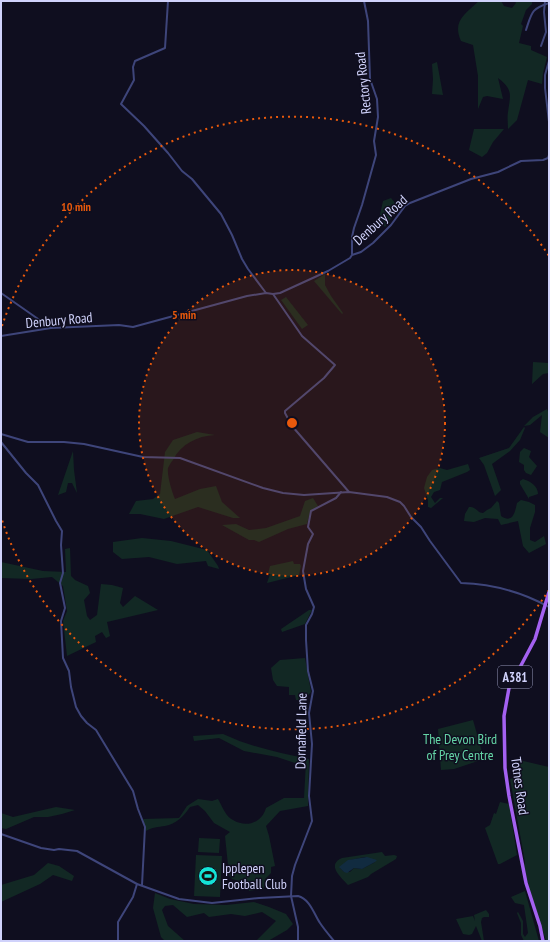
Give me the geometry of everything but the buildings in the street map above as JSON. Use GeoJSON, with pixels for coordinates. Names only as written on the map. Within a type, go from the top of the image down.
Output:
{"type":"FeatureCollection","features":[{"type":"Feature","properties":{"kind":"main road","name":"Totnes Road"},"geometry":{"type":"LineString","coordinates":[[543,941],[540,926],[526,882],[509,796],[505,768],[504,716],[509,688],[535,639],[547,606],[549,592]]}},
{"type":"Feature","properties":{"kind":"street"},"geometry":{"type":"LineString","coordinates":[[168,1],[165,48],[135,61],[133,66],[134,80],[121,104],[168,153],[182,171],[192,179],[221,214],[248,269],[266,293]]}},
{"type":"Feature","properties":{"kind":"street","name":"Rectory Road"},"geometry":{"type":"LineString","coordinates":[[352,255],[354,228],[376,155],[374,141],[378,117],[377,99],[370,79],[368,21],[364,1]]}},
{"type":"Feature","properties":{"kind":"street"},"geometry":{"type":"LineString","coordinates":[[542,46],[546,32],[545,1]]}},
{"type":"Feature","properties":{"kind":"street"},"geometry":{"type":"LineString","coordinates":[[526,30],[532,11],[544,4],[549,3]]}},
{"type":"Feature","properties":{"kind":"street"},"geometry":{"type":"LineString","coordinates":[[549,61],[545,75],[549,122]]}},
{"type":"Feature","properties":{"kind":"street","name":"Denbury Road"},"geometry":{"type":"LineString","coordinates":[[1,336],[51,328],[119,325],[134,327],[199,308],[223,304],[247,296],[266,293],[280,293],[328,271],[350,258],[352,255],[361,252],[373,244],[391,225],[405,206],[410,203],[471,179],[498,172],[521,161],[543,160],[548,158],[549,155]]}},
{"type":"Feature","properties":{"kind":"street"},"geometry":{"type":"LineString","coordinates":[[1,293],[51,328]]}},
{"type":"Feature","properties":{"kind":"street"},"geometry":{"type":"LineString","coordinates":[[273,294],[302,336],[335,365],[325,376],[285,411],[285,413],[292,426],[349,492]]}},
{"type":"Feature","properties":{"kind":"street"},"geometry":{"type":"LineString","coordinates":[[1,434],[28,442],[64,442],[84,444],[142,457],[180,458],[261,487],[284,493],[304,496],[349,492],[383,496],[400,502],[411,517],[421,527],[461,583],[487,585],[500,588],[526,596],[547,606]]}},
{"type":"Feature","properties":{"kind":"street"},"geometry":{"type":"LineString","coordinates":[[1,442],[26,473],[38,485],[62,531],[61,545],[63,573],[60,583],[65,608],[61,621],[63,658],[69,671],[71,687],[80,716],[96,730],[134,790],[138,809],[144,826],[142,886]]}},
{"type":"Feature","properties":{"kind":"street","name":"Dornafield Lane"},"geometry":{"type":"LineString","coordinates":[[298,941],[298,927],[291,896],[292,876],[312,821],[309,796],[312,744],[309,713],[314,691],[308,671],[306,625],[314,607],[306,589],[303,571],[308,544],[313,534],[308,527],[311,511],[336,498],[341,492]]}},
{"type":"Feature","properties":{"kind":"street"},"geometry":{"type":"LineString","coordinates":[[1,834],[42,848],[78,851],[137,884],[179,899],[212,903],[259,898],[291,896],[302,897],[313,909],[319,921],[334,941]]}},
{"type":"Feature","properties":{"kind":"street"},"geometry":{"type":"LineString","coordinates":[[118,941],[118,922],[133,897],[137,884]]}},
{"type":"Feature","properties":{"kind":"green space"},"geometry":{"type":"Polygon","coordinates":[[[479,1],[501,1],[504,6],[512,8],[516,3],[515,1],[532,1],[532,4],[526,10],[521,24],[523,26],[519,43],[531,46],[531,50],[547,57],[542,84],[528,80],[517,120],[508,129],[510,94],[507,86],[498,78],[503,99],[487,96],[483,97],[478,109],[478,76],[473,45],[461,41],[459,34],[458,28],[461,18],[479,1]]]}},
{"type":"Feature","properties":{"kind":"green space"},"geometry":{"type":"Polygon","coordinates":[[[437,62],[443,95],[432,94],[432,64],[437,62]]]}},
{"type":"Feature","properties":{"kind":"green space"},"geometry":{"type":"Polygon","coordinates":[[[474,129],[504,129],[493,142],[487,153],[482,157],[469,150],[474,129]]]}},
{"type":"Feature","properties":{"kind":"green space"},"geometry":{"type":"Polygon","coordinates":[[[391,198],[395,203],[402,201],[402,204],[385,227],[379,219],[383,201],[391,198]]]}},
{"type":"Feature","properties":{"kind":"green space"},"geometry":{"type":"Polygon","coordinates":[[[325,274],[325,285],[343,313],[342,314],[314,281],[325,274]]]}},
{"type":"Feature","properties":{"kind":"green space"},"geometry":{"type":"Polygon","coordinates":[[[286,297],[308,325],[302,329],[281,300],[286,297]]]}},
{"type":"Feature","properties":{"kind":"green space"},"geometry":{"type":"Polygon","coordinates":[[[533,362],[549,363],[549,373],[543,374],[532,384],[533,362]]]}},
{"type":"Feature","properties":{"kind":"green space"},"geometry":{"type":"Polygon","coordinates":[[[547,409],[549,414],[549,438],[540,432],[542,415],[530,425],[524,426],[533,417],[547,409]]]}},
{"type":"Feature","properties":{"kind":"green space"},"geometry":{"type":"Polygon","coordinates":[[[524,427],[525,428],[520,440],[510,451],[492,464],[501,490],[495,496],[484,465],[479,458],[509,448],[524,427]]]}},
{"type":"Feature","properties":{"kind":"green space"},"geometry":{"type":"Polygon","coordinates":[[[197,432],[215,435],[196,439],[185,445],[176,454],[168,468],[168,475],[175,499],[200,489],[216,486],[222,502],[240,518],[233,518],[198,507],[164,519],[140,514],[129,514],[136,501],[153,499],[160,494],[165,452],[173,440],[197,432]]]}},
{"type":"Feature","properties":{"kind":"green space"},"geometry":{"type":"Polygon","coordinates":[[[524,448],[531,451],[529,457],[537,466],[531,475],[526,473],[524,470],[524,465],[519,462],[520,452],[524,448]]]}},
{"type":"Feature","properties":{"kind":"green space"},"geometry":{"type":"Polygon","coordinates":[[[73,451],[77,493],[72,483],[68,483],[66,492],[58,495],[73,451]]]}},
{"type":"Feature","properties":{"kind":"green space"},"geometry":{"type":"Polygon","coordinates":[[[468,464],[470,470],[442,482],[440,490],[434,492],[431,497],[435,503],[440,498],[443,498],[431,508],[428,507],[428,500],[424,488],[427,477],[432,470],[440,468],[447,470],[468,464]]]}},
{"type":"Feature","properties":{"kind":"green space"},"geometry":{"type":"Polygon","coordinates":[[[523,479],[533,484],[538,491],[538,494],[529,497],[529,499],[520,484],[520,481],[523,479]]]}},
{"type":"Feature","properties":{"kind":"green space"},"geometry":{"type":"Polygon","coordinates":[[[313,498],[318,506],[310,512],[307,524],[288,529],[259,542],[249,540],[222,525],[236,524],[249,530],[266,528],[300,516],[305,501],[313,498]]]}},
{"type":"Feature","properties":{"kind":"green space"},"geometry":{"type":"Polygon","coordinates":[[[521,500],[535,505],[535,512],[530,528],[530,540],[535,542],[544,536],[546,544],[529,553],[523,546],[518,521],[501,525],[498,519],[485,518],[474,522],[464,521],[465,514],[469,507],[483,513],[491,508],[497,501],[499,503],[501,516],[508,519],[511,518],[517,503],[521,500]]]}},
{"type":"Feature","properties":{"kind":"green space"},"geometry":{"type":"Polygon","coordinates":[[[142,538],[171,541],[207,550],[219,569],[208,566],[206,561],[177,564],[149,557],[122,559],[113,552],[113,542],[142,538]]]}},
{"type":"Feature","properties":{"kind":"green space"},"geometry":{"type":"Polygon","coordinates":[[[70,548],[71,576],[75,580],[88,586],[90,593],[84,600],[87,616],[90,620],[97,615],[101,584],[123,588],[120,603],[123,607],[135,596],[158,610],[107,622],[110,636],[106,638],[102,632],[95,636],[96,642],[67,656],[63,621],[67,611],[63,586],[52,577],[31,579],[1,578],[1,562],[43,571],[66,572],[65,549],[70,548]]]}},
{"type":"Feature","properties":{"kind":"green space"},"geometry":{"type":"Polygon","coordinates":[[[293,561],[294,564],[300,564],[301,566],[299,575],[267,583],[270,574],[268,574],[270,566],[293,561]]]}},
{"type":"Feature","properties":{"kind":"green space"},"geometry":{"type":"Polygon","coordinates":[[[309,610],[312,610],[305,624],[282,632],[281,629],[309,610]]]}},
{"type":"Feature","properties":{"kind":"green space"},"geometry":{"type":"Polygon","coordinates":[[[305,658],[311,692],[304,700],[296,700],[295,695],[289,695],[289,687],[277,686],[273,680],[271,668],[280,660],[305,658]]]}},
{"type":"Feature","properties":{"kind":"green space","name":"The Devon Bird of Prey Centre"},"geometry":{"type":"Polygon","coordinates":[[[473,720],[484,759],[454,769],[441,770],[438,729],[473,720]]]}},
{"type":"Feature","properties":{"kind":"green space"},"geometry":{"type":"Polygon","coordinates":[[[223,734],[255,746],[309,759],[308,806],[280,811],[266,826],[275,866],[271,867],[271,873],[265,879],[264,889],[249,891],[247,883],[232,879],[229,875],[225,836],[230,832],[214,823],[205,811],[198,805],[190,807],[182,816],[173,823],[146,831],[143,819],[179,818],[187,806],[198,799],[212,801],[218,799],[224,811],[231,819],[243,824],[248,824],[253,823],[261,817],[266,808],[284,798],[304,798],[306,762],[295,763],[277,757],[244,751],[219,738],[194,741],[193,736],[223,734]]]}},
{"type":"Feature","properties":{"kind":"green space"},"geometry":{"type":"Polygon","coordinates":[[[519,760],[549,767],[549,941],[546,941],[528,884],[524,865],[525,862],[510,779],[517,777],[519,760]]]}},
{"type":"Feature","properties":{"kind":"green space"},"geometry":{"type":"Polygon","coordinates":[[[500,802],[509,804],[517,855],[498,864],[485,828],[490,825],[500,802]]]}},
{"type":"Feature","properties":{"kind":"green space"},"geometry":{"type":"Polygon","coordinates":[[[56,807],[75,810],[48,817],[34,817],[6,829],[1,828],[1,813],[13,817],[56,807]]]}},
{"type":"Feature","properties":{"kind":"green space"},"geometry":{"type":"Polygon","coordinates":[[[199,838],[220,839],[219,853],[198,852],[199,838]]]}},
{"type":"Feature","properties":{"kind":"green space"},"geometry":{"type":"Polygon","coordinates":[[[382,852],[385,856],[397,856],[396,859],[368,877],[348,885],[335,868],[337,861],[342,858],[382,852]],[[365,857],[350,860],[340,868],[344,872],[350,872],[354,868],[362,869],[375,862],[365,857]]]}},
{"type":"Feature","properties":{"kind":"green space","name":"Ipplepen Football Club"},"geometry":{"type":"Polygon","coordinates":[[[196,855],[222,856],[220,897],[194,896],[196,855]]]}},
{"type":"Feature","properties":{"kind":"green space"},"geometry":{"type":"Polygon","coordinates":[[[48,863],[59,866],[74,876],[72,881],[53,875],[40,884],[1,902],[1,885],[34,875],[48,863]]]}},
{"type":"Feature","properties":{"kind":"green space"},"geometry":{"type":"Polygon","coordinates":[[[525,891],[539,941],[524,941],[521,935],[521,923],[517,913],[518,912],[523,921],[523,934],[525,937],[528,933],[524,905],[515,903],[511,897],[525,891]]]}},
{"type":"Feature","properties":{"kind":"green space"},"geometry":{"type":"Polygon","coordinates":[[[155,893],[170,899],[194,904],[226,905],[254,902],[286,914],[293,924],[287,930],[268,941],[256,941],[276,921],[262,912],[245,916],[231,914],[209,917],[204,913],[187,917],[173,905],[165,906],[162,910],[168,926],[185,941],[165,941],[161,937],[153,908],[155,893]]]}},
{"type":"Feature","properties":{"kind":"green space"},"geometry":{"type":"Polygon","coordinates":[[[486,910],[489,917],[482,918],[481,922],[484,941],[482,941],[476,926],[472,934],[463,934],[456,919],[473,916],[475,921],[474,915],[486,910]]]}},
{"type":"Feature","properties":{"kind":"water"},"geometry":{"type":"Polygon","coordinates":[[[367,857],[377,860],[362,869],[354,868],[347,873],[339,867],[348,860],[367,857]]]}},
{"type":"Feature","properties":{"kind":"place","name":"Ipplepen Football Club"},"geometry":{"type":"Point","coordinates":[208,876]}}]}
